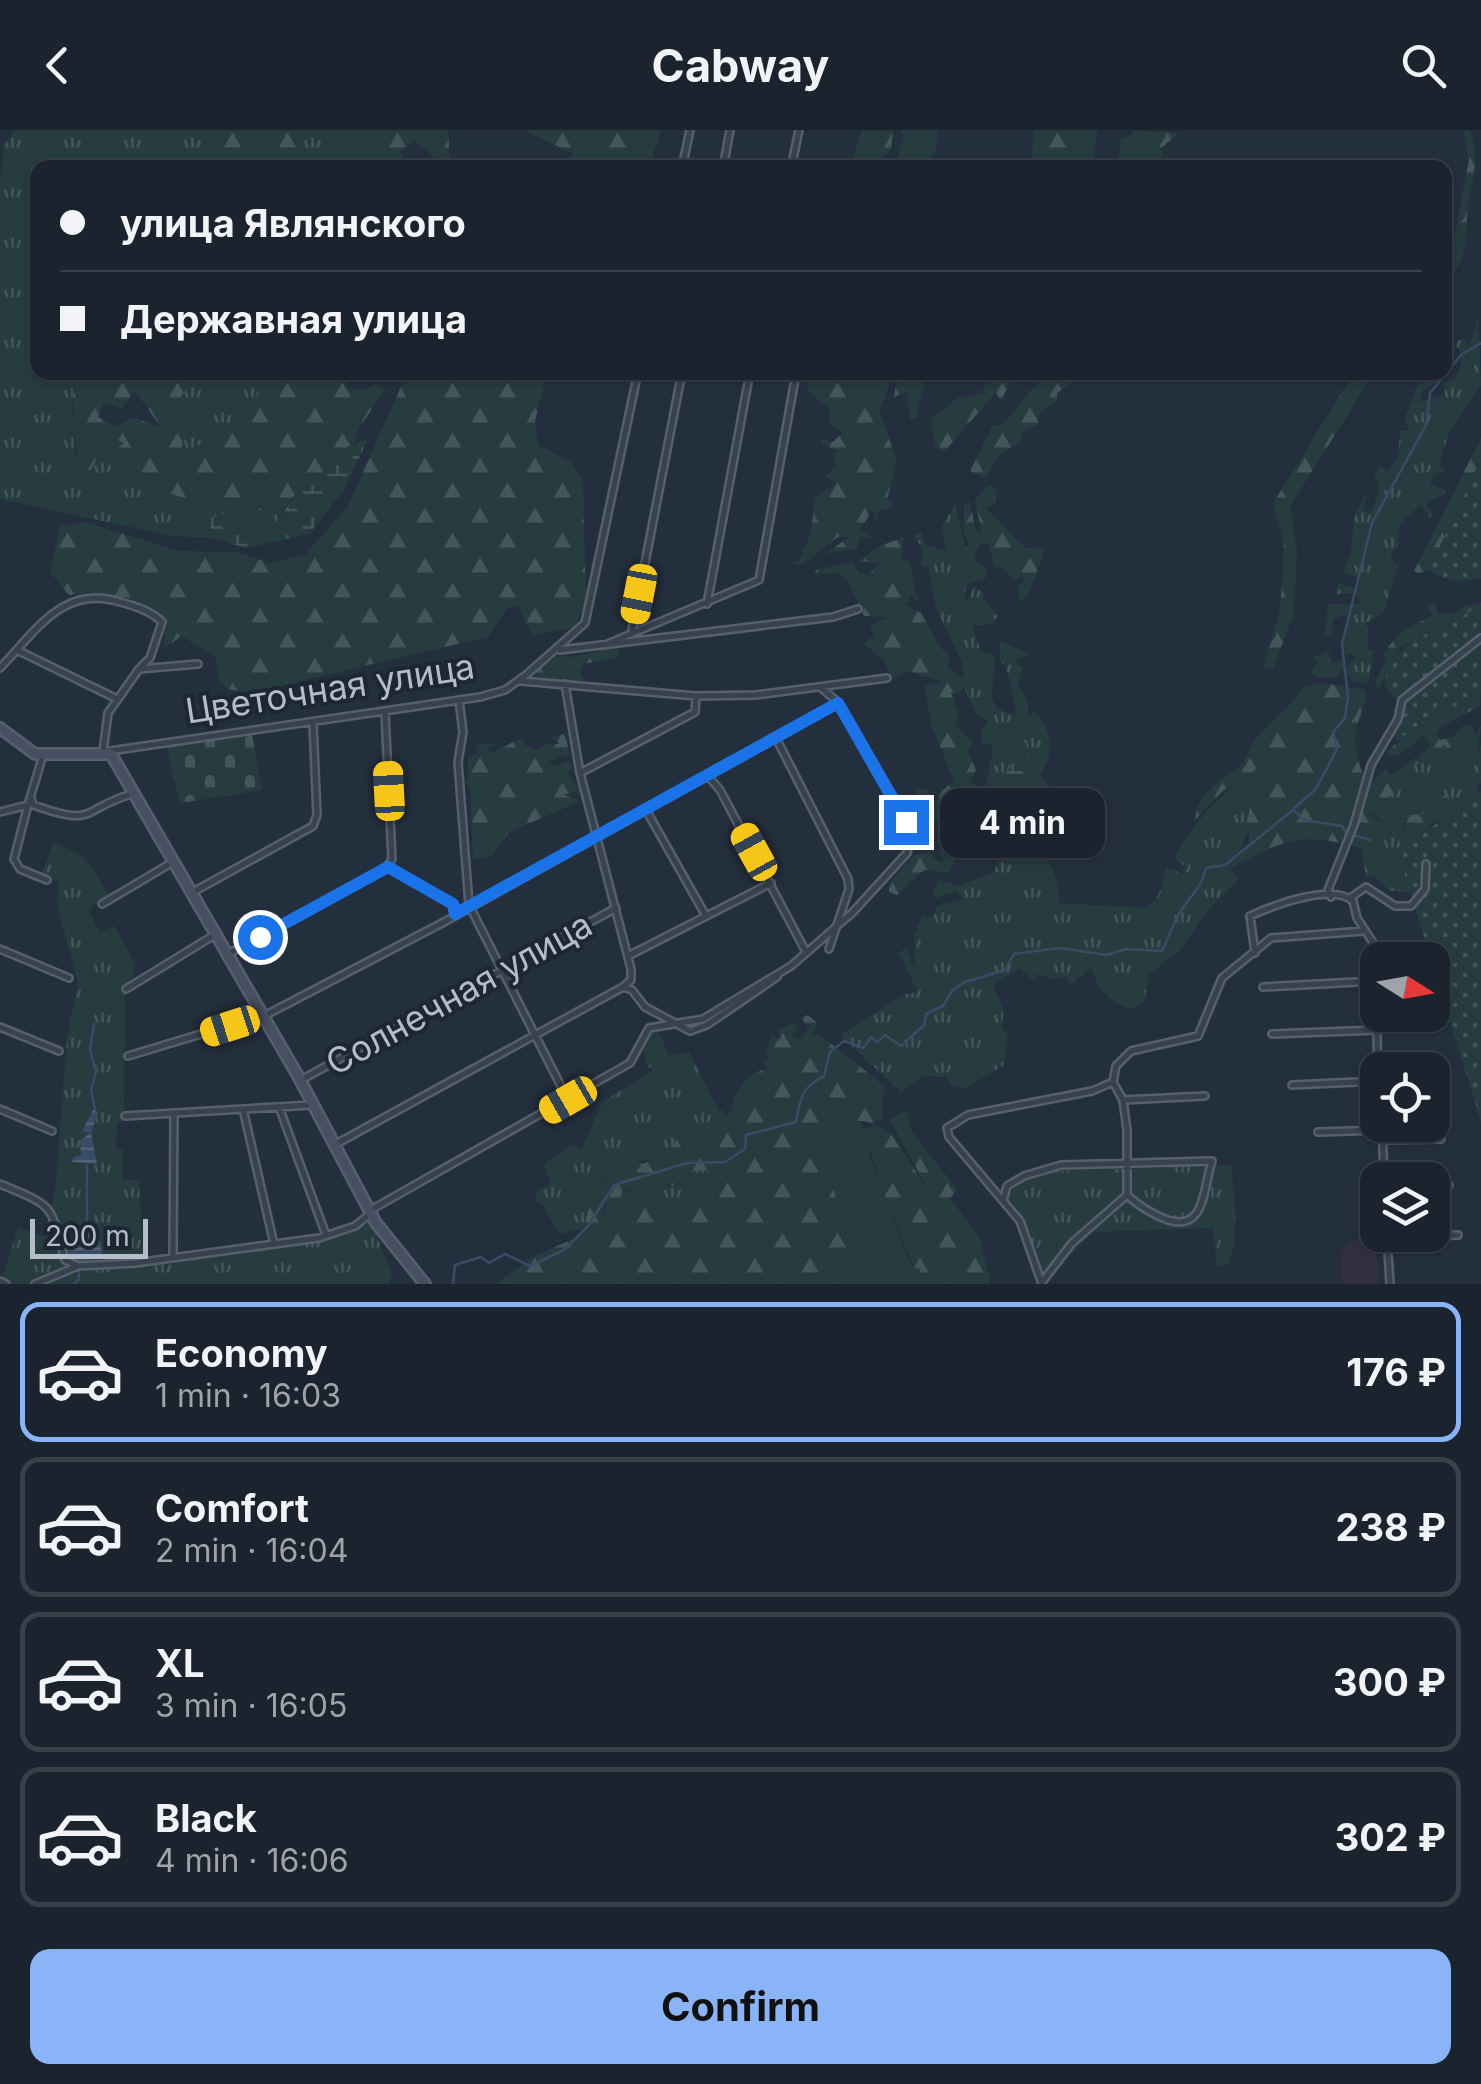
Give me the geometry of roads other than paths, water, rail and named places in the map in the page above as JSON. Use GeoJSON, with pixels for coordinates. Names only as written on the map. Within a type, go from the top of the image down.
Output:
{"type":"FeatureCollection","features":[{"type":"Feature","properties":{"kind":"street"},"geometry":{"type":"LineString","coordinates":[[684,160],[690,130]]}},
{"type":"Feature","properties":{"kind":"street"},"geometry":{"type":"LineString","coordinates":[[724,160],[730,130]]}},
{"type":"Feature","properties":{"kind":"street"},"geometry":{"type":"LineString","coordinates":[[793,160],[799,130]]}},
{"type":"Feature","properties":{"kind":"street","name":"Цветочная улица"},"geometry":{"type":"LineString","coordinates":[[42,755],[102,752],[314,724],[505,690],[585,623],[636,380]]}},
{"type":"Feature","properties":{"kind":"street"},"geometry":{"type":"LineString","coordinates":[[632,631],[680,380]]}},
{"type":"Feature","properties":{"kind":"street"},"geometry":{"type":"LineString","coordinates":[[707,604],[749,380]]}},
{"type":"Feature","properties":{"kind":"street"},"geometry":{"type":"LineString","coordinates":[[605,644],[759,580],[796,380]]}},
{"type":"Feature","properties":{"kind":"street","name":"Цветочная улица"},"geometry":{"type":"LineString","coordinates":[[0,668],[69,601],[105,597],[162,622],[150,658],[115,698],[103,732],[102,752]]}},
{"type":"Feature","properties":{"kind":"street"},"geometry":{"type":"LineString","coordinates":[[557,650],[833,617],[858,609]]}},
{"type":"Feature","properties":{"kind":"street"},"geometry":{"type":"LineString","coordinates":[[1331,897],[1328,890],[1354,825],[1371,765],[1398,719],[1402,700],[1481,638]]}},
{"type":"Feature","properties":{"kind":"street"},"geometry":{"type":"LineString","coordinates":[[17,650],[115,698]]}},
{"type":"Feature","properties":{"kind":"street","name":"Цветочная улица"},"geometry":{"type":"LineString","coordinates":[[139,670],[198,664]]}},
{"type":"Feature","properties":{"kind":"street"},"geometry":{"type":"LineString","coordinates":[[518,681],[696,696],[756,696],[887,678]]}},
{"type":"Feature","properties":{"kind":"street"},"geometry":{"type":"LineString","coordinates":[[335,1145],[623,986],[632,977],[580,772],[565,684]]}},
{"type":"Feature","properties":{"kind":"street"},"geometry":{"type":"LineString","coordinates":[[36,1284],[78,1266],[135,1263],[326,1236],[630,1063],[646,1030],[703,1019],[806,953],[839,924],[906,852],[910,836],[838,703],[820,687]]}},
{"type":"Feature","properties":{"kind":"street"},"geometry":{"type":"LineString","coordinates":[[580,772],[695,712],[696,696]]}},
{"type":"Feature","properties":{"kind":"street"},"geometry":{"type":"LineString","coordinates":[[459,700],[462,732],[458,762],[469,905],[568,1100]]}},
{"type":"Feature","properties":{"kind":"street"},"geometry":{"type":"LineString","coordinates":[[128,1056],[260,1017],[838,703]]}},
{"type":"Feature","properties":{"kind":"street"},"geometry":{"type":"LineString","coordinates":[[228,954],[388,867],[392,859],[386,711]]}},
{"type":"Feature","properties":{"kind":"street"},"geometry":{"type":"LineString","coordinates":[[193,892],[313,826],[317,815],[314,724]]}},
{"type":"Feature","properties":{"kind":"street"},"geometry":{"type":"LineString","coordinates":[[0,728],[42,755],[14,860],[20,869],[47,880]]}},
{"type":"Feature","properties":{"kind":"street"},"geometry":{"type":"LineString","coordinates":[[776,738],[848,879],[839,924],[829,948]]}},
{"type":"Feature","properties":{"kind":"street"},"geometry":{"type":"LineString","coordinates":[[102,752],[110,754],[135,793],[170,864],[193,892],[212,936],[228,954],[260,1017],[301,1080],[368,1214],[425,1284]]}},
{"type":"Feature","properties":{"kind":"street"},"geometry":{"type":"LineString","coordinates":[[708,776],[720,790],[806,953]]}},
{"type":"Feature","properties":{"kind":"street"},"geometry":{"type":"LineString","coordinates":[[29,801],[72,818],[135,793]]}},
{"type":"Feature","properties":{"kind":"street"},"geometry":{"type":"LineString","coordinates":[[0,812],[29,801]]}},
{"type":"Feature","properties":{"kind":"street"},"geometry":{"type":"LineString","coordinates":[[646,810],[706,917]]}},
{"type":"Feature","properties":{"kind":"street"},"geometry":{"type":"LineString","coordinates":[[102,904],[170,864]]}},
{"type":"Feature","properties":{"kind":"street"},"geometry":{"type":"LineString","coordinates":[[1255,954],[1250,916],[1284,901],[1350,898],[1366,887],[1395,906],[1411,906],[1425,889],[1426,864]]}},
{"type":"Feature","properties":{"kind":"street"},"geometry":{"type":"LineString","coordinates":[[388,867],[431,888],[453,904],[455,914]]}},
{"type":"Feature","properties":{"kind":"street"},"geometry":{"type":"LineString","coordinates":[[628,956],[771,883]]}},
{"type":"Feature","properties":{"kind":"street"},"geometry":{"type":"LineString","coordinates":[[476,919],[486,897]]}},
{"type":"Feature","properties":{"kind":"street"},"geometry":{"type":"LineString","coordinates":[[1350,898],[1373,942]]}},
{"type":"Feature","properties":{"kind":"street","name":"Солнечная улица"},"geometry":{"type":"LineString","coordinates":[[301,1080],[616,908]]}},
{"type":"Feature","properties":{"kind":"street"},"geometry":{"type":"LineString","coordinates":[[1042,1283],[1072,1243],[1127,1195],[1123,1100],[1113,1082],[1116,1066],[1131,1051],[1198,1036],[1222,978],[1271,938],[1364,930]]}},
{"type":"Feature","properties":{"kind":"street"},"geometry":{"type":"LineString","coordinates":[[126,989],[212,936]]}},
{"type":"Feature","properties":{"kind":"street"},"geometry":{"type":"LineString","coordinates":[[0,949],[69,978]]}},
{"type":"Feature","properties":{"kind":"street"},"geometry":{"type":"LineString","coordinates":[[1262,987],[1360,981]]}},
{"type":"Feature","properties":{"kind":"street"},"geometry":{"type":"LineString","coordinates":[[623,986],[676,1026]]}},
{"type":"Feature","properties":{"kind":"street"},"geometry":{"type":"LineString","coordinates":[[0,1027],[59,1050]]}},
{"type":"Feature","properties":{"kind":"street"},"geometry":{"type":"LineString","coordinates":[[1272,1034],[1360,1031]]}},
{"type":"Feature","properties":{"kind":"street"},"geometry":{"type":"LineString","coordinates":[[1042,1283],[1026,1232],[949,1138],[951,1122],[1113,1082]]}},
{"type":"Feature","properties":{"kind":"street"},"geometry":{"type":"LineString","coordinates":[[1292,1084],[1360,1082]]}},
{"type":"Feature","properties":{"kind":"street"},"geometry":{"type":"LineString","coordinates":[[1123,1100],[1205,1096]]}},
{"type":"Feature","properties":{"kind":"street"},"geometry":{"type":"LineString","coordinates":[[124,1116],[314,1105]]}},
{"type":"Feature","properties":{"kind":"street"},"geometry":{"type":"LineString","coordinates":[[279,1106],[326,1236]]}},
{"type":"Feature","properties":{"kind":"street"},"geometry":{"type":"LineString","coordinates":[[243,1108],[274,1244]]}},
{"type":"Feature","properties":{"kind":"street"},"geometry":{"type":"LineString","coordinates":[[0,1110],[52,1131]]}},
{"type":"Feature","properties":{"kind":"street"},"geometry":{"type":"LineString","coordinates":[[174,1114],[174,1255]]}},
{"type":"Feature","properties":{"kind":"street"},"geometry":{"type":"LineString","coordinates":[[1318,1132],[1360,1129]]}},
{"type":"Feature","properties":{"kind":"street"},"geometry":{"type":"LineString","coordinates":[[1004,1201],[1007,1186],[1048,1167],[1212,1161],[1198,1214],[1192,1222],[1183,1224],[1152,1214],[1127,1195]]}},
{"type":"Feature","properties":{"kind":"street"},"geometry":{"type":"LineString","coordinates":[[0,1184],[45,1203],[52,1211],[65,1260],[78,1266]]}},
{"type":"Feature","properties":{"kind":"street"},"geometry":{"type":"LineString","coordinates":[[1450,1235],[1458,1235]]}},
{"type":"Feature","properties":{"kind":"street"},"geometry":{"type":"LineString","coordinates":[[1388,1252],[1390,1284]]}},
{"type":"Feature","properties":{"kind":"water"},"geometry":{"type":"Polygon","coordinates":[[[93,1110],[98,1112],[91,1133],[97,1164],[72,1162],[73,1157],[81,1155],[80,1141],[90,1133],[82,1131],[93,1110]]]}},
{"type":"Feature","properties":{"kind":"water"},"geometry":{"type":"Polygon","coordinates":[[[97,1225],[103,1258],[74,1261],[68,1252],[72,1237],[84,1226],[97,1225]]]}},
{"type":"Feature","properties":{"kind":"waterway"},"geometry":{"type":"LineString","coordinates":[[1452,366],[1461,355],[1481,343]]}},
{"type":"Feature","properties":{"kind":"waterway"},"geometry":{"type":"LineString","coordinates":[[1293,809],[1316,789],[1337,749],[1333,732],[1345,718],[1348,697],[1342,644],[1372,523],[1426,425],[1430,393],[1441,380]]}},
{"type":"Feature","properties":{"kind":"waterway"},"geometry":{"type":"LineString","coordinates":[[453,1284],[455,1265],[481,1257],[489,1263],[505,1254],[530,1266],[564,1250],[588,1226],[614,1185],[687,1163],[725,1162],[745,1149],[746,1135],[796,1122],[803,1095],[824,1076],[830,1052],[844,1041],[863,1048],[871,1037],[877,1042],[885,1035],[901,1046],[924,1025],[926,1014],[943,1006],[952,991],[965,982],[1005,970],[1014,954],[1059,948],[1107,955],[1126,949],[1162,951],[1206,868],[1225,865],[1293,810],[1305,820],[1342,826],[1346,833],[1370,840]]}},
{"type":"Feature","properties":{"kind":"waterway"},"geometry":{"type":"LineString","coordinates":[[94,1024],[90,1050],[96,1072],[91,1090],[95,1110]]}},
{"type":"Feature","properties":{"kind":"waterway"},"geometry":{"type":"LineString","coordinates":[[87,1166],[87,1225]]}},
{"type":"Feature","properties":{"kind":"waterway"},"geometry":{"type":"LineString","coordinates":[[74,1284],[79,1279],[79,1262]]}}]}
